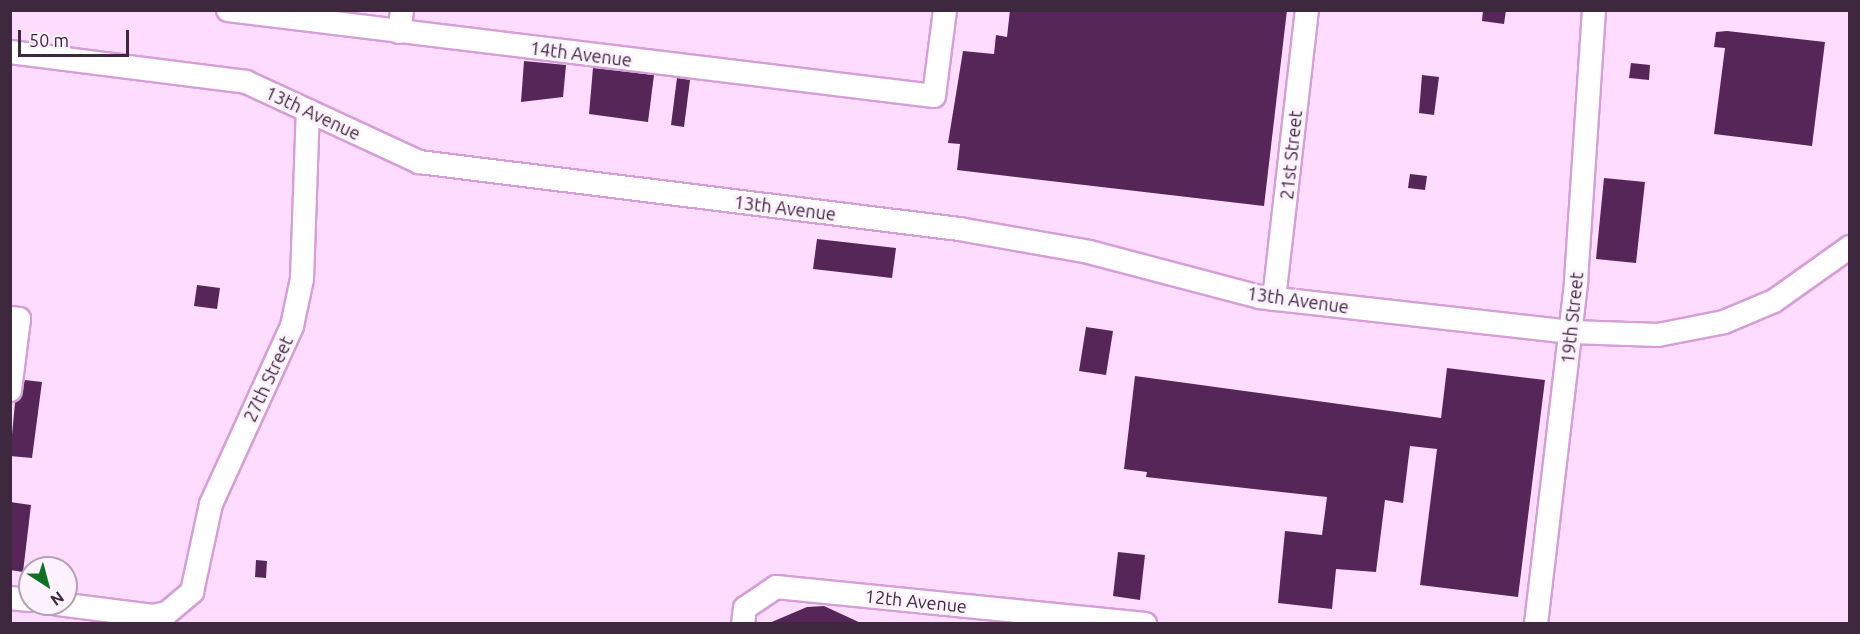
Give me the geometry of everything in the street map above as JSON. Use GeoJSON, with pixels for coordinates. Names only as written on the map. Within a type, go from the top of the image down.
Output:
{"type":"FeatureCollection","features":[{"type":"Feature","properties":{"kind":"lane","name":"14th Avenue"},"geometry":{"type":"LineString","coordinates":[[228,10],[401,21],[934,96],[945,10]]}},
{"type":"Feature","properties":{"kind":"lane","name":"21st Street"},"geometry":{"type":"LineString","coordinates":[[1274,299],[1307,10]]}},
{"type":"Feature","properties":{"kind":"lane","name":"19th Street"},"geometry":{"type":"LineString","coordinates":[[1536,624],[1571,332],[1589,137],[1594,10]]}},
{"type":"Feature","properties":{"kind":"lane","name":"13th Avenue"},"geometry":{"type":"LineString","coordinates":[[10,52],[246,82],[419,162],[959,229],[1089,252],[1274,299],[1571,332],[1658,335],[1724,322],[1774,301],[1850,247]]}},
{"type":"Feature","properties":{"kind":"lane","name":"27th Street"},"geometry":{"type":"LineString","coordinates":[[78,607],[153,616],[167,613],[192,592],[211,504],[292,326],[303,279],[308,111]]}},
{"type":"Feature","properties":{"kind":"lane"},"geometry":{"type":"LineString","coordinates":[[10,390],[15,319]]}},
{"type":"Feature","properties":{"kind":"lane","name":"12th Avenue"},"geometry":{"type":"LineString","coordinates":[[743,624],[745,608],[776,587],[1144,624]]}},
{"type":"Feature","properties":{"kind":"building"},"geometry":{"type":"Polygon","coordinates":[[[1010,10],[1287,10],[1264,206],[957,170],[960,144],[948,143],[963,51],[994,54],[996,35],[1007,37],[1010,10]]]}},
{"type":"Feature","properties":{"kind":"building"},"geometry":{"type":"Polygon","coordinates":[[[1483,10],[1506,10],[1504,24],[1482,21],[1483,10]]]}},
{"type":"Feature","properties":{"kind":"building"},"geometry":{"type":"Polygon","coordinates":[[[1727,31],[1825,42],[1812,146],[1714,134],[1725,48],[1714,47],[1716,32],[1727,31]]]}},
{"type":"Feature","properties":{"kind":"building"},"geometry":{"type":"Polygon","coordinates":[[[524,61],[566,65],[563,97],[521,102],[524,61]]]}},
{"type":"Feature","properties":{"kind":"building"},"geometry":{"type":"Polygon","coordinates":[[[1631,63],[1650,65],[1649,80],[1629,78],[1631,63]]]}},
{"type":"Feature","properties":{"kind":"building"},"geometry":{"type":"Polygon","coordinates":[[[593,68],[654,75],[648,122],[589,114],[593,68]]]}},
{"type":"Feature","properties":{"kind":"building"},"geometry":{"type":"Polygon","coordinates":[[[1422,75],[1439,77],[1434,115],[1419,113],[1422,75]]]}},
{"type":"Feature","properties":{"kind":"building"},"geometry":{"type":"Polygon","coordinates":[[[677,78],[690,80],[684,127],[671,125],[677,78]]]}},
{"type":"Feature","properties":{"kind":"building"},"geometry":{"type":"Polygon","coordinates":[[[1410,174],[1427,176],[1425,190],[1408,188],[1410,174]]]}},
{"type":"Feature","properties":{"kind":"building"},"geometry":{"type":"Polygon","coordinates":[[[1604,178],[1645,182],[1636,263],[1596,259],[1604,178]]]}},
{"type":"Feature","properties":{"kind":"building"},"geometry":{"type":"Polygon","coordinates":[[[817,239],[896,248],[892,278],[813,269],[817,239]]]}},
{"type":"Feature","properties":{"kind":"building"},"geometry":{"type":"Polygon","coordinates":[[[197,285],[220,288],[217,309],[194,306],[197,285]]]}},
{"type":"Feature","properties":{"kind":"building"},"geometry":{"type":"Polygon","coordinates":[[[1086,327],[1113,331],[1106,375],[1079,371],[1086,327]]]}},
{"type":"Feature","properties":{"kind":"building"},"geometry":{"type":"Polygon","coordinates":[[[1447,368],[1545,380],[1518,597],[1420,585],[1437,449],[1410,446],[1403,503],[1385,500],[1376,572],[1336,569],[1332,609],[1278,603],[1285,531],[1322,535],[1327,497],[1146,477],[1147,472],[1124,469],[1135,376],[1441,418],[1447,368]]]}},
{"type":"Feature","properties":{"kind":"building"},"geometry":{"type":"Polygon","coordinates":[[[25,380],[42,382],[32,458],[10,456],[15,403],[25,380]]]}},
{"type":"Feature","properties":{"kind":"building"},"geometry":{"type":"Polygon","coordinates":[[[10,502],[31,505],[25,556],[18,556],[18,571],[10,570],[10,502]]]}},
{"type":"Feature","properties":{"kind":"building"},"geometry":{"type":"Polygon","coordinates":[[[1118,552],[1145,555],[1140,600],[1113,596],[1118,552]]]}},
{"type":"Feature","properties":{"kind":"building"},"geometry":{"type":"Polygon","coordinates":[[[256,560],[267,561],[266,578],[255,577],[256,560]]]}},
{"type":"Feature","properties":{"kind":"building"},"geometry":{"type":"Polygon","coordinates":[[[824,606],[863,624],[767,624],[807,607],[824,606]]]}}]}
